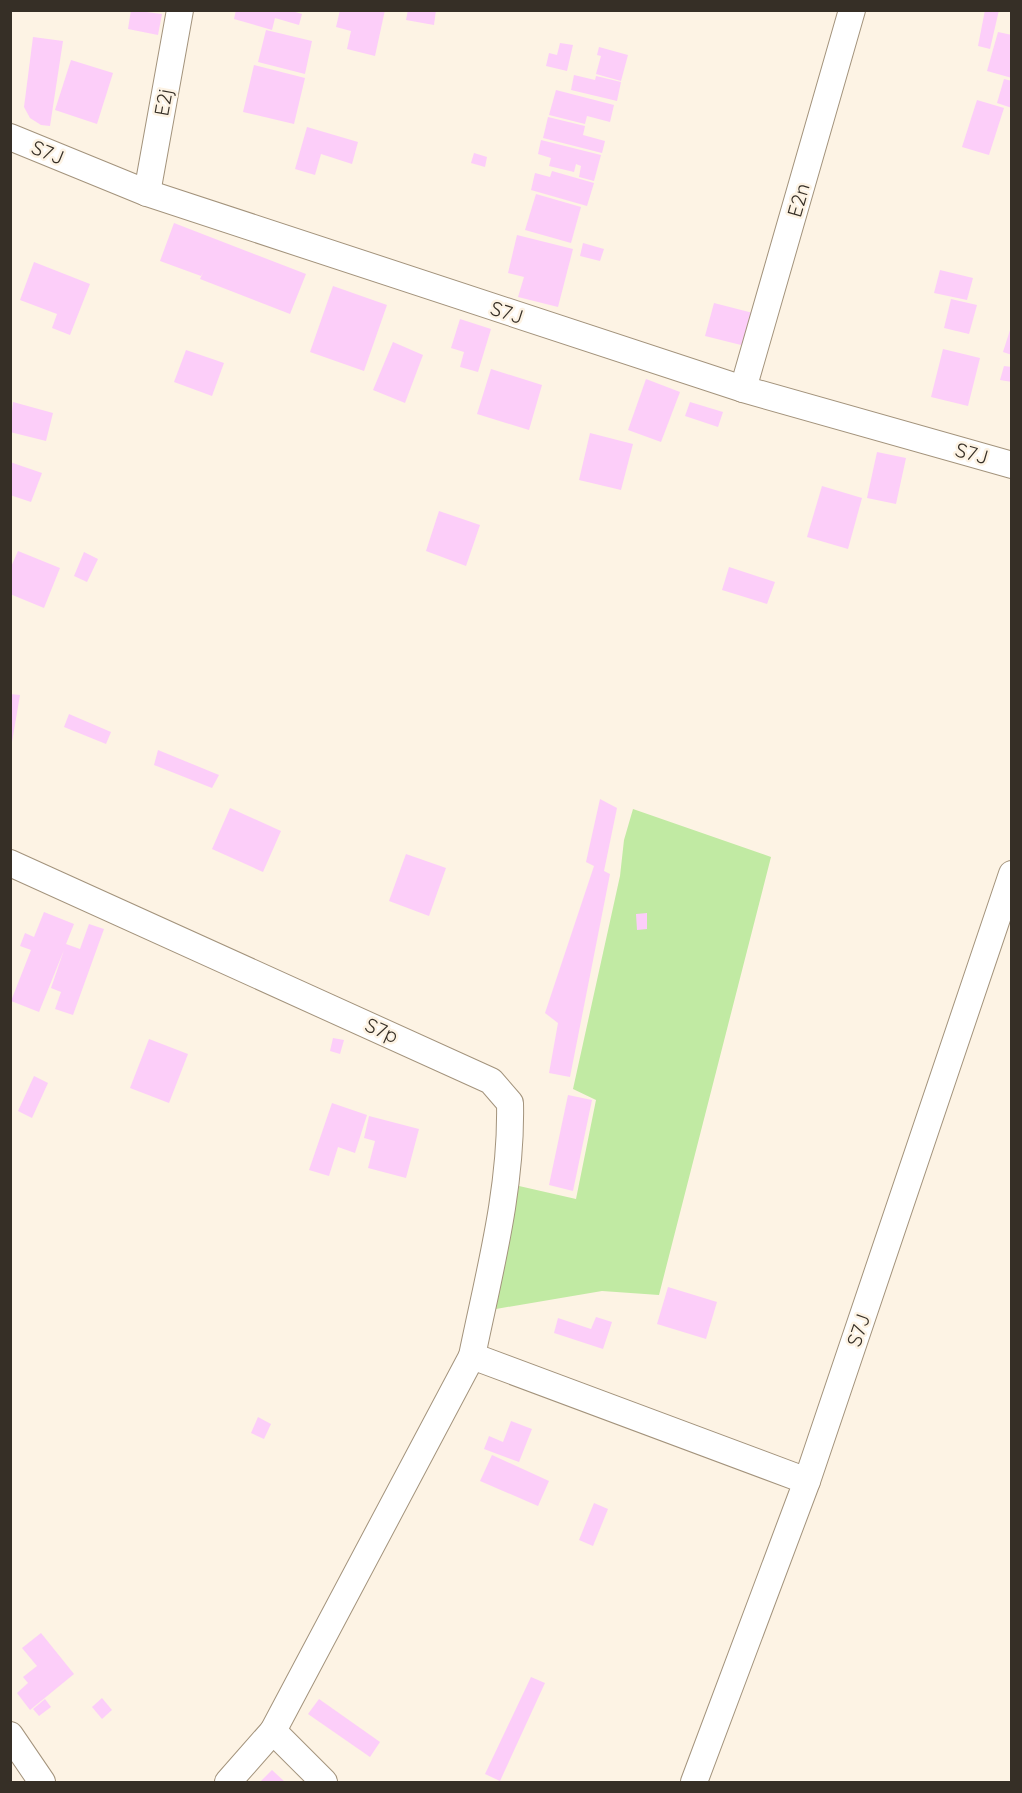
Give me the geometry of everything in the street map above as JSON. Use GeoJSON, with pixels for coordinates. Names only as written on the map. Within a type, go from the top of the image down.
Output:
{"type":"FeatureCollection","features":[{"type":"Feature","properties":{"kind":"street","name":"E2j"},"geometry":{"type":"LineString","coordinates":[[147,193],[180,10]]}},
{"type":"Feature","properties":{"kind":"street","name":"E2n"},"geometry":{"type":"LineString","coordinates":[[743,389],[852,10]]}},
{"type":"Feature","properties":{"kind":"street","name":"S7J"},"geometry":{"type":"LineString","coordinates":[[10,136],[147,193],[743,389],[1011,465]]}},
{"type":"Feature","properties":{"kind":"street","name":"S7p"},"geometry":{"type":"LineString","coordinates":[[10,863],[491,1081],[510,1103],[511,1142],[508,1180],[472,1356],[273,1731],[228,1782]]}},
{"type":"Feature","properties":{"kind":"street","name":"S7J"},"geometry":{"type":"LineString","coordinates":[[694,1782],[807,1480],[1011,874]]}},
{"type":"Feature","properties":{"kind":"street"},"geometry":{"type":"LineString","coordinates":[[472,1356],[807,1480]]}},
{"type":"Feature","properties":{"kind":"street"},"geometry":{"type":"LineString","coordinates":[[273,1731],[324,1782]]}},
{"type":"Feature","properties":{"kind":"street"},"geometry":{"type":"LineString","coordinates":[[10,1735],[42,1782]]}},
{"type":"Feature","properties":{"kind":"green space"},"geometry":{"type":"Polygon","coordinates":[[[633,809],[771,857],[659,1295],[602,1291],[496,1309],[519,1186],[576,1199],[596,1100],[573,1089],[620,876],[624,840],[633,809]]]}},
{"type":"Feature","properties":{"kind":"building"},"geometry":{"type":"Polygon","coordinates":[[[131,10],[162,14],[158,35],[128,29],[131,10]]]}},
{"type":"Feature","properties":{"kind":"building"},"geometry":{"type":"Polygon","coordinates":[[[236,10],[289,10],[302,14],[299,25],[275,18],[272,30],[234,19],[236,10]]]}},
{"type":"Feature","properties":{"kind":"building"},"geometry":{"type":"Polygon","coordinates":[[[340,10],[385,10],[375,56],[347,49],[351,31],[336,27],[340,10]]]}},
{"type":"Feature","properties":{"kind":"building"},"geometry":{"type":"Polygon","coordinates":[[[408,10],[436,10],[434,25],[406,20],[408,10]]]}},
{"type":"Feature","properties":{"kind":"building"},"geometry":{"type":"Polygon","coordinates":[[[985,10],[999,10],[990,49],[978,46],[985,10]]]}},
{"type":"Feature","properties":{"kind":"building"},"geometry":{"type":"Polygon","coordinates":[[[266,30],[312,41],[305,74],[258,62],[266,30]]]}},
{"type":"Feature","properties":{"kind":"building"},"geometry":{"type":"Polygon","coordinates":[[[998,32],[1012,35],[1012,78],[987,71],[998,32]]]}},
{"type":"Feature","properties":{"kind":"building"},"geometry":{"type":"Polygon","coordinates":[[[33,37],[63,41],[50,126],[41,125],[30,118],[24,107],[33,37]]]}},
{"type":"Feature","properties":{"kind":"building"},"geometry":{"type":"Polygon","coordinates":[[[560,43],[573,45],[567,71],[546,66],[549,53],[557,55],[560,43]]]}},
{"type":"Feature","properties":{"kind":"building"},"geometry":{"type":"Polygon","coordinates":[[[599,47],[628,55],[621,81],[596,74],[601,56],[597,55],[599,47]]]}},
{"type":"Feature","properties":{"kind":"building"},"geometry":{"type":"Polygon","coordinates":[[[71,60],[113,73],[97,124],[55,110],[71,60]]]}},
{"type":"Feature","properties":{"kind":"building"},"geometry":{"type":"Polygon","coordinates":[[[254,65],[305,78],[294,124],[243,112],[254,65]]]}},
{"type":"Feature","properties":{"kind":"building"},"geometry":{"type":"Polygon","coordinates":[[[574,75],[595,80],[596,76],[621,82],[617,101],[571,90],[574,75]]]}},
{"type":"Feature","properties":{"kind":"building"},"geometry":{"type":"Polygon","coordinates":[[[1004,79],[1012,81],[1012,108],[997,103],[1004,79]]]}},
{"type":"Feature","properties":{"kind":"building"},"geometry":{"type":"Polygon","coordinates":[[[556,90],[614,105],[610,122],[587,116],[585,124],[549,115],[556,90]]]}},
{"type":"Feature","properties":{"kind":"building"},"geometry":{"type":"Polygon","coordinates":[[[977,100],[1004,108],[989,155],[962,147],[977,100]]]}},
{"type":"Feature","properties":{"kind":"building"},"geometry":{"type":"Polygon","coordinates":[[[548,117],[585,126],[583,135],[605,141],[602,153],[543,138],[548,117]]]}},
{"type":"Feature","properties":{"kind":"building"},"geometry":{"type":"Polygon","coordinates":[[[307,127],[358,142],[352,164],[321,154],[315,175],[295,169],[307,127]]]}},
{"type":"Feature","properties":{"kind":"building"},"geometry":{"type":"Polygon","coordinates":[[[541,140],[601,155],[594,181],[579,177],[581,166],[576,164],[574,172],[549,166],[551,158],[538,154],[541,140]]]}},
{"type":"Feature","properties":{"kind":"building"},"geometry":{"type":"Polygon","coordinates":[[[474,153],[487,157],[485,167],[471,163],[474,153]]]}},
{"type":"Feature","properties":{"kind":"building"},"geometry":{"type":"Polygon","coordinates":[[[552,171],[594,183],[587,206],[531,190],[535,173],[550,177],[552,171]]]}},
{"type":"Feature","properties":{"kind":"building"},"geometry":{"type":"Polygon","coordinates":[[[536,194],[581,207],[571,243],[525,230],[536,194]]]}},
{"type":"Feature","properties":{"kind":"building"},"geometry":{"type":"Polygon","coordinates":[[[174,223],[306,274],[290,314],[200,279],[204,270],[201,276],[160,261],[174,223]]]}},
{"type":"Feature","properties":{"kind":"building"},"geometry":{"type":"Polygon","coordinates":[[[517,235],[573,249],[558,307],[518,297],[524,277],[508,273],[517,235]]]}},
{"type":"Feature","properties":{"kind":"building"},"geometry":{"type":"Polygon","coordinates":[[[583,243],[604,249],[600,261],[580,256],[583,243]]]}},
{"type":"Feature","properties":{"kind":"building"},"geometry":{"type":"Polygon","coordinates":[[[34,262],[90,284],[70,335],[52,328],[57,314],[20,300],[34,262]]]}},
{"type":"Feature","properties":{"kind":"building"},"geometry":{"type":"Polygon","coordinates":[[[940,270],[973,278],[967,300],[934,293],[940,270]]]}},
{"type":"Feature","properties":{"kind":"building"},"geometry":{"type":"Polygon","coordinates":[[[333,286],[387,305],[364,371],[310,352],[333,286]]]}},
{"type":"Feature","properties":{"kind":"building"},"geometry":{"type":"Polygon","coordinates":[[[951,299],[977,305],[969,334],[944,328],[951,299]]]}},
{"type":"Feature","properties":{"kind":"building"},"geometry":{"type":"Polygon","coordinates":[[[714,303],[753,313],[745,346],[705,336],[714,303]]]}},
{"type":"Feature","properties":{"kind":"building"},"geometry":{"type":"Polygon","coordinates":[[[460,319],[491,329],[478,372],[460,367],[464,352],[451,348],[460,319]]]}},
{"type":"Feature","properties":{"kind":"building"},"geometry":{"type":"Polygon","coordinates":[[[1012,327],[1012,355],[1003,352],[1012,327]]]}},
{"type":"Feature","properties":{"kind":"building"},"geometry":{"type":"Polygon","coordinates":[[[393,342],[423,355],[405,403],[373,390],[393,342]]]}},
{"type":"Feature","properties":{"kind":"building"},"geometry":{"type":"Polygon","coordinates":[[[943,349],[980,358],[968,406],[931,397],[943,349]]]}},
{"type":"Feature","properties":{"kind":"building"},"geometry":{"type":"Polygon","coordinates":[[[186,350],[224,363],[212,396],[174,382],[186,350]]]}},
{"type":"Feature","properties":{"kind":"building"},"geometry":{"type":"Polygon","coordinates":[[[1004,366],[1012,367],[1012,382],[1000,380],[1004,366]]]}},
{"type":"Feature","properties":{"kind":"building"},"geometry":{"type":"Polygon","coordinates":[[[491,369],[542,385],[529,430],[477,414],[491,369]]]}},
{"type":"Feature","properties":{"kind":"building"},"geometry":{"type":"Polygon","coordinates":[[[646,379],[680,392],[661,442],[628,430],[646,379]]]}},
{"type":"Feature","properties":{"kind":"building"},"geometry":{"type":"Polygon","coordinates":[[[13,402],[53,413],[46,441],[10,432],[13,402]]]}},
{"type":"Feature","properties":{"kind":"building"},"geometry":{"type":"Polygon","coordinates":[[[690,402],[723,412],[718,427],[685,416],[690,402]]]}},
{"type":"Feature","properties":{"kind":"building"},"geometry":{"type":"Polygon","coordinates":[[[590,433],[633,444],[621,490],[579,480],[590,433]]]}},
{"type":"Feature","properties":{"kind":"building"},"geometry":{"type":"Polygon","coordinates":[[[877,452],[906,458],[896,504],[867,498],[877,452]]]}},
{"type":"Feature","properties":{"kind":"building"},"geometry":{"type":"Polygon","coordinates":[[[10,462],[42,473],[31,502],[10,495],[10,462]]]}},
{"type":"Feature","properties":{"kind":"building"},"geometry":{"type":"Polygon","coordinates":[[[822,486],[862,498],[848,549],[807,537],[822,486]]]}},
{"type":"Feature","properties":{"kind":"building"},"geometry":{"type":"Polygon","coordinates":[[[439,511],[480,525],[466,566],[426,551],[439,511]]]}},
{"type":"Feature","properties":{"kind":"building"},"geometry":{"type":"Polygon","coordinates":[[[18,551],[60,568],[44,608],[10,594],[10,569],[18,551]]]}},
{"type":"Feature","properties":{"kind":"building"},"geometry":{"type":"Polygon","coordinates":[[[84,552],[98,559],[87,582],[74,576],[84,552]]]}},
{"type":"Feature","properties":{"kind":"building"},"geometry":{"type":"Polygon","coordinates":[[[729,567],[775,582],[767,604],[722,590],[729,567]]]}},
{"type":"Feature","properties":{"kind":"building"},"geometry":{"type":"Polygon","coordinates":[[[10,694],[20,695],[12,742],[10,742],[10,694]]]}},
{"type":"Feature","properties":{"kind":"building"},"geometry":{"type":"Polygon","coordinates":[[[69,714],[111,732],[106,744],[64,727],[69,714]]]}},
{"type":"Feature","properties":{"kind":"building"},"geometry":{"type":"Polygon","coordinates":[[[158,750],[219,775],[212,788],[154,765],[158,750]]]}},
{"type":"Feature","properties":{"kind":"building"},"geometry":{"type":"Polygon","coordinates":[[[600,799],[617,808],[604,871],[610,874],[570,1077],[549,1073],[558,1023],[545,1013],[594,866],[586,862],[600,799]]]}},
{"type":"Feature","properties":{"kind":"building"},"geometry":{"type":"Polygon","coordinates":[[[230,808],[281,831],[263,872],[212,849],[230,808]]]}},
{"type":"Feature","properties":{"kind":"building"},"geometry":{"type":"Polygon","coordinates":[[[406,854],[446,868],[429,916],[389,901],[406,854]]]}},
{"type":"Feature","properties":{"kind":"building"},"geometry":{"type":"Polygon","coordinates":[[[44,912],[74,924],[66,944],[80,949],[89,924],[104,929],[73,1015],[55,1009],[61,992],[51,988],[64,950],[39,1012],[11,1001],[31,950],[20,946],[25,933],[34,937],[44,912]]]}},
{"type":"Feature","properties":{"kind":"building"},"geometry":{"type":"Polygon","coordinates":[[[647,913],[647,929],[637,930],[636,914],[647,913]]]}},
{"type":"Feature","properties":{"kind":"building"},"geometry":{"type":"Polygon","coordinates":[[[333,1038],[344,1040],[340,1054],[330,1051],[333,1038]]]}},
{"type":"Feature","properties":{"kind":"building"},"geometry":{"type":"Polygon","coordinates":[[[149,1039],[188,1054],[169,1103],[130,1088],[149,1039]]]}},
{"type":"Feature","properties":{"kind":"building"},"geometry":{"type":"Polygon","coordinates":[[[34,1076],[48,1083],[32,1118],[18,1111],[34,1076]]]}},
{"type":"Feature","properties":{"kind":"building"},"geometry":{"type":"Polygon","coordinates":[[[568,1095],[592,1100],[573,1191],[549,1185],[568,1095]]]}},
{"type":"Feature","properties":{"kind":"building"},"geometry":{"type":"Polygon","coordinates":[[[332,1103],[367,1115],[355,1153],[338,1147],[329,1176],[309,1170],[332,1103]]]}},
{"type":"Feature","properties":{"kind":"building"},"geometry":{"type":"Polygon","coordinates":[[[369,1116],[419,1129],[406,1178],[368,1168],[375,1141],[364,1138],[369,1116]]]}},
{"type":"Feature","properties":{"kind":"building"},"geometry":{"type":"Polygon","coordinates":[[[668,1287],[717,1302],[706,1339],[657,1324],[668,1287]]]}},
{"type":"Feature","properties":{"kind":"building"},"geometry":{"type":"Polygon","coordinates":[[[596,1317],[612,1322],[603,1349],[554,1333],[558,1318],[591,1329],[596,1317]]]}},
{"type":"Feature","properties":{"kind":"building"},"geometry":{"type":"Polygon","coordinates":[[[258,1417],[271,1424],[264,1439],[251,1433],[258,1417]]]}},
{"type":"Feature","properties":{"kind":"building"},"geometry":{"type":"Polygon","coordinates":[[[511,1421],[532,1429],[519,1462],[484,1449],[489,1436],[503,1442],[511,1421]]]}},
{"type":"Feature","properties":{"kind":"building"},"geometry":{"type":"Polygon","coordinates":[[[492,1455],[549,1481],[538,1506],[480,1481],[492,1455]]]}},
{"type":"Feature","properties":{"kind":"building"},"geometry":{"type":"Polygon","coordinates":[[[594,1503],[608,1509],[593,1546],[579,1540],[594,1503]]]}},
{"type":"Feature","properties":{"kind":"building"},"geometry":{"type":"Polygon","coordinates":[[[41,1633],[74,1674],[30,1710],[17,1693],[28,1683],[23,1677],[37,1666],[22,1648],[41,1633]]]}},
{"type":"Feature","properties":{"kind":"building"},"geometry":{"type":"Polygon","coordinates":[[[531,1677],[545,1683],[500,1781],[485,1774],[531,1677]]]}},
{"type":"Feature","properties":{"kind":"building"},"geometry":{"type":"Polygon","coordinates":[[[102,1698],[112,1710],[102,1719],[92,1707],[102,1698]]]}},
{"type":"Feature","properties":{"kind":"building"},"geometry":{"type":"Polygon","coordinates":[[[45,1699],[51,1707],[39,1716],[33,1709],[45,1699]]]}},
{"type":"Feature","properties":{"kind":"building"},"geometry":{"type":"Polygon","coordinates":[[[319,1699],[380,1742],[370,1757],[308,1714],[319,1699]]]}},
{"type":"Feature","properties":{"kind":"building"},"geometry":{"type":"Polygon","coordinates":[[[272,1770],[285,1782],[260,1782],[272,1770]]]}}]}
